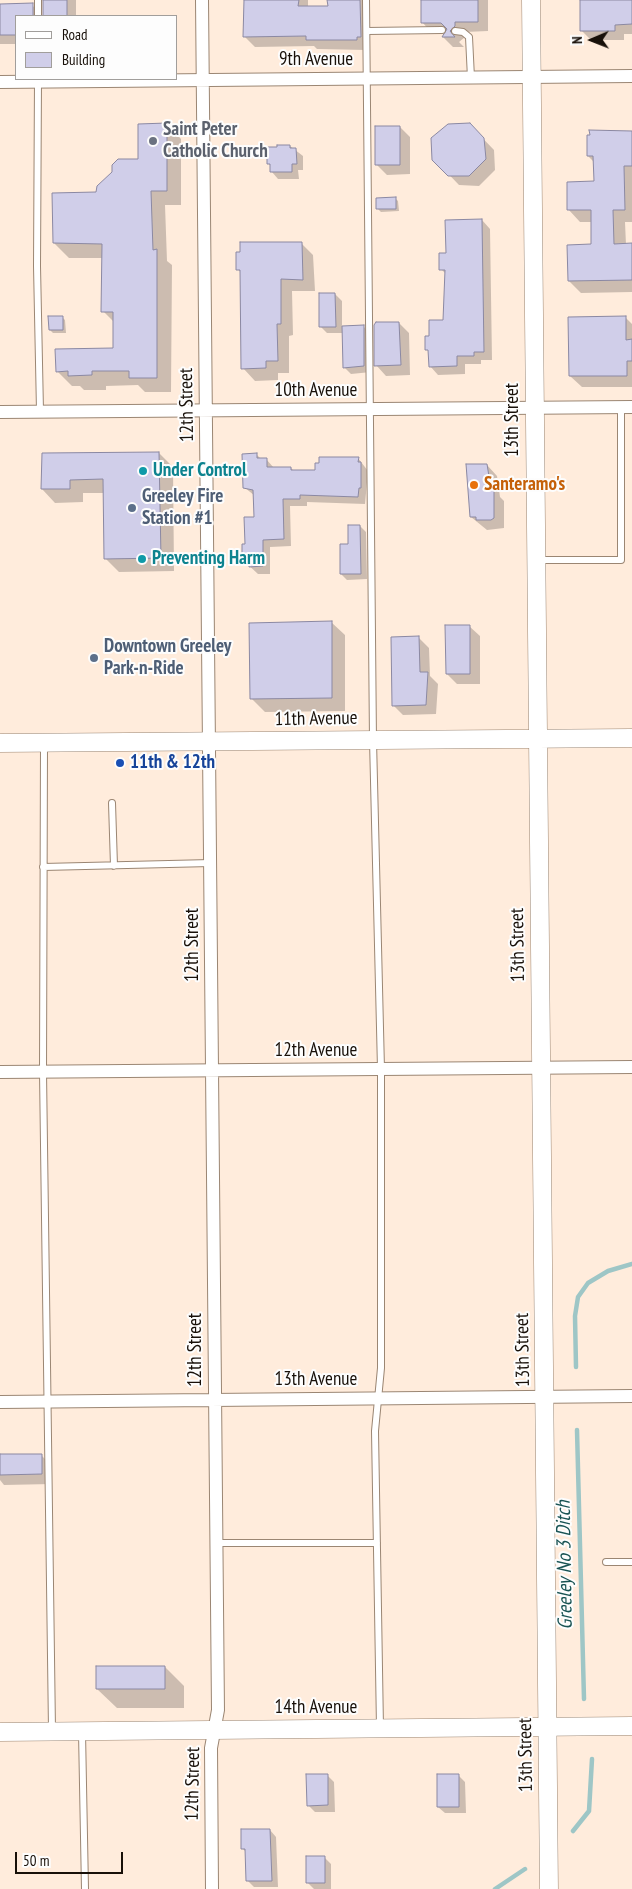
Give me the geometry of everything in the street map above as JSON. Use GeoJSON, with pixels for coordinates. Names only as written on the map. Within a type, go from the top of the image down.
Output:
{"type":"FeatureCollection","features":[{"type":"Feature","properties":{"kind":"street","name":"12th Street"},"geometry":{"type":"LineString","coordinates":[[202,0],[218,1710],[216,1730],[210,1748],[212,1889]]}},
{"type":"Feature","properties":{"kind":"street","name":"13th Street"},"geometry":{"type":"LineString","coordinates":[[531,0],[549,1889]]}},
{"type":"Feature","properties":{"kind":"street","name":"9th Avenue"},"geometry":{"type":"LineString","coordinates":[[178,79],[632,76]]}},
{"type":"Feature","properties":{"kind":"street","name":"9th Avenue"},"geometry":{"type":"LineString","coordinates":[[0,82],[38,80]]}},
{"type":"Feature","properties":{"kind":"street","name":"10th Avenue"},"geometry":{"type":"LineString","coordinates":[[0,412],[626,407]]}},
{"type":"Feature","properties":{"kind":"street","name":"11th Avenue"},"geometry":{"type":"LineString","coordinates":[[0,742],[632,738]]}},
{"type":"Feature","properties":{"kind":"street","name":"12th Avenue"},"geometry":{"type":"LineString","coordinates":[[0,1072],[632,1067]]}},
{"type":"Feature","properties":{"kind":"street","name":"13th Avenue"},"geometry":{"type":"LineString","coordinates":[[0,1402],[632,1396]]}},
{"type":"Feature","properties":{"kind":"street","name":"14th Avenue"},"geometry":{"type":"LineString","coordinates":[[0,1732],[632,1726]]}},
{"type":"Feature","properties":{"kind":"lane"},"geometry":{"type":"LineString","coordinates":[[38,0],[38,15]]}},
{"type":"Feature","properties":{"kind":"lane"},"geometry":{"type":"LineString","coordinates":[[366,0],[372,409],[373,740],[381,1069],[379,1399],[375,1431],[380,1729]]}},
{"type":"Feature","properties":{"kind":"lane"},"geometry":{"type":"LineString","coordinates":[[367,31],[442,30]]}},
{"type":"Feature","properties":{"kind":"lane"},"geometry":{"type":"LineString","coordinates":[[455,31],[463,32],[469,37],[471,78]]}},
{"type":"Feature","properties":{"kind":"lane"},"geometry":{"type":"LineString","coordinates":[[38,80],[37,266],[40,412]]}},
{"type":"Feature","properties":{"kind":"lane"},"geometry":{"type":"LineString","coordinates":[[536,560],[621,560],[626,407]]}},
{"type":"Feature","properties":{"kind":"lane"},"geometry":{"type":"LineString","coordinates":[[44,742],[43,1072],[49,1401],[52,1731]]}},
{"type":"Feature","properties":{"kind":"lane"},"geometry":{"type":"LineString","coordinates":[[112,803],[114,866]]}},
{"type":"Feature","properties":{"kind":"lane"},"geometry":{"type":"LineString","coordinates":[[43,867],[211,863]]}},
{"type":"Feature","properties":{"kind":"lane"},"geometry":{"type":"LineString","coordinates":[[216,1543],[377,1543]]}},
{"type":"Feature","properties":{"kind":"lane"},"geometry":{"type":"LineString","coordinates":[[606,1562],[632,1562]]}},
{"type":"Feature","properties":{"kind":"lane"},"geometry":{"type":"LineString","coordinates":[[82,1731],[85,1889]]}},
{"type":"Feature","properties":{"kind":"building"},"geometry":{"type":"Polygon","coordinates":[[[43,0],[67,0],[67,15],[43,15],[43,0]]]}},
{"type":"Feature","properties":{"kind":"building"},"geometry":{"type":"Polygon","coordinates":[[[244,0],[299,0],[298,6],[328,6],[327,0],[360,0],[361,37],[357,37],[357,40],[306,40],[306,36],[243,37],[244,0]]]}},
{"type":"Feature","properties":{"kind":"building"},"geometry":{"type":"Polygon","coordinates":[[[421,0],[478,0],[478,22],[455,22],[455,26],[450,31],[455,37],[442,37],[447,29],[441,23],[421,23],[421,0]]]}},
{"type":"Feature","properties":{"kind":"building"},"geometry":{"type":"Polygon","coordinates":[[[580,0],[632,0],[632,24],[615,25],[615,31],[580,31],[580,0]]]}},
{"type":"Feature","properties":{"kind":"building"},"geometry":{"type":"Polygon","coordinates":[[[33,3],[33,15],[15,15],[15,35],[0,35],[0,4],[33,3]]]}},
{"type":"Feature","properties":{"kind":"building"},"geometry":{"type":"Polygon","coordinates":[[[167,123],[167,191],[151,191],[153,250],[157,249],[157,378],[129,378],[129,371],[92,371],[92,375],[68,376],[68,371],[56,372],[55,349],[113,348],[113,312],[101,312],[102,244],[53,243],[52,193],[96,192],[97,186],[112,172],[112,165],[118,159],[138,159],[138,124],[167,123]]]}},
{"type":"Feature","properties":{"kind":"building"},"geometry":{"type":"Polygon","coordinates":[[[470,123],[484,138],[486,159],[469,176],[448,176],[432,160],[431,138],[448,124],[470,123]]]}},
{"type":"Feature","properties":{"kind":"building"},"geometry":{"type":"Polygon","coordinates":[[[375,126],[400,126],[400,165],[375,165],[375,126]]]}},
{"type":"Feature","properties":{"kind":"building"},"geometry":{"type":"Polygon","coordinates":[[[589,130],[632,131],[632,166],[624,166],[625,210],[613,210],[614,244],[632,243],[632,280],[568,281],[567,245],[591,244],[591,210],[567,210],[567,182],[594,181],[593,156],[587,156],[587,135],[590,135],[589,130]]]}},
{"type":"Feature","properties":{"kind":"building"},"geometry":{"type":"Polygon","coordinates":[[[277,145],[290,145],[290,148],[296,148],[297,164],[292,164],[292,172],[270,172],[270,164],[267,164],[267,147],[277,147],[277,145]]]}},
{"type":"Feature","properties":{"kind":"building"},"geometry":{"type":"Polygon","coordinates":[[[396,197],[396,209],[376,209],[376,198],[396,197]]]}},
{"type":"Feature","properties":{"kind":"building"},"geometry":{"type":"Polygon","coordinates":[[[482,219],[484,352],[474,352],[474,356],[457,356],[457,366],[429,367],[428,350],[425,350],[425,336],[429,336],[429,320],[443,320],[445,270],[439,270],[439,253],[446,253],[445,220],[482,219]]]}},
{"type":"Feature","properties":{"kind":"building"},"geometry":{"type":"Polygon","coordinates":[[[240,242],[302,242],[303,280],[281,279],[281,324],[277,324],[278,361],[266,361],[266,368],[241,369],[240,270],[236,270],[236,252],[240,252],[240,242]]]}},
{"type":"Feature","properties":{"kind":"building"},"geometry":{"type":"Polygon","coordinates":[[[319,293],[335,293],[336,327],[319,327],[319,293]]]}},
{"type":"Feature","properties":{"kind":"building"},"geometry":{"type":"Polygon","coordinates":[[[48,316],[63,316],[63,330],[49,330],[48,316]]]}},
{"type":"Feature","properties":{"kind":"building"},"geometry":{"type":"Polygon","coordinates":[[[626,316],[626,340],[632,339],[632,361],[627,361],[627,376],[569,376],[568,317],[626,316]]]}},
{"type":"Feature","properties":{"kind":"building"},"geometry":{"type":"Polygon","coordinates":[[[376,322],[399,322],[401,365],[374,366],[374,325],[376,322]]]}},
{"type":"Feature","properties":{"kind":"building"},"geometry":{"type":"Polygon","coordinates":[[[364,325],[364,366],[343,368],[342,326],[364,325]]]}},
{"type":"Feature","properties":{"kind":"building","name":"Greeley Fire Station #1"},"geometry":{"type":"Polygon","coordinates":[[[159,452],[161,558],[104,559],[103,479],[70,480],[70,489],[41,489],[42,453],[159,452]]]}},
{"type":"Feature","properties":{"kind":"building"},"geometry":{"type":"Polygon","coordinates":[[[257,453],[257,458],[267,458],[267,467],[291,467],[291,470],[315,470],[315,463],[319,463],[319,457],[359,457],[358,462],[361,462],[361,488],[359,488],[358,497],[300,495],[300,499],[283,499],[284,539],[263,540],[263,566],[249,567],[249,562],[242,562],[242,544],[245,544],[244,517],[254,517],[253,490],[243,488],[242,454],[257,453]]]}},
{"type":"Feature","properties":{"kind":"building"},"geometry":{"type":"Polygon","coordinates":[[[466,464],[487,464],[491,489],[494,489],[494,518],[491,520],[476,520],[476,517],[470,517],[466,464]]]}},
{"type":"Feature","properties":{"kind":"building"},"geometry":{"type":"Polygon","coordinates":[[[348,525],[360,525],[361,574],[340,574],[340,544],[348,544],[348,525]]]}},
{"type":"Feature","properties":{"kind":"building"},"geometry":{"type":"Polygon","coordinates":[[[332,621],[332,698],[250,699],[249,623],[332,621]]]}},
{"type":"Feature","properties":{"kind":"building"},"geometry":{"type":"Polygon","coordinates":[[[445,625],[470,625],[470,674],[446,674],[445,625]]]}},
{"type":"Feature","properties":{"kind":"building"},"geometry":{"type":"Polygon","coordinates":[[[419,636],[420,672],[428,672],[426,705],[392,706],[391,637],[419,636]]]}},
{"type":"Feature","properties":{"kind":"building"},"geometry":{"type":"Polygon","coordinates":[[[0,1454],[42,1454],[42,1474],[0,1475],[0,1454]]]}},
{"type":"Feature","properties":{"kind":"building"},"geometry":{"type":"Polygon","coordinates":[[[96,1666],[165,1666],[165,1689],[96,1689],[96,1666]]]}},
{"type":"Feature","properties":{"kind":"building"},"geometry":{"type":"Polygon","coordinates":[[[306,1774],[328,1774],[328,1805],[307,1806],[306,1774]]]}},
{"type":"Feature","properties":{"kind":"building"},"geometry":{"type":"Polygon","coordinates":[[[437,1774],[459,1774],[459,1807],[437,1807],[437,1774]]]}},
{"type":"Feature","properties":{"kind":"building"},"geometry":{"type":"Polygon","coordinates":[[[241,1829],[270,1829],[272,1881],[246,1881],[245,1849],[241,1849],[241,1829]]]}},
{"type":"Feature","properties":{"kind":"building"},"geometry":{"type":"Polygon","coordinates":[[[306,1856],[325,1856],[325,1883],[306,1883],[306,1856]]]}},
{"type":"Feature","properties":{"kind":"waterway","name":"Greeley No 3 Ditch"},"geometry":{"type":"LineString","coordinates":[[576,1367],[575,1316],[578,1297],[588,1283],[608,1271],[632,1264]]}},
{"type":"Feature","properties":{"kind":"waterway","name":"Greeley No 3 Ditch"},"geometry":{"type":"LineString","coordinates":[[577,1430],[584,1699]]}},
{"type":"Feature","properties":{"kind":"waterway","name":"Greeley No 3 Ditch"},"geometry":{"type":"LineString","coordinates":[[573,1831],[589,1811],[592,1759]]}},
{"type":"Feature","properties":{"kind":"waterway","name":"Greeley No 3 Ditch"},"geometry":{"type":"LineString","coordinates":[[495,1889],[525,1869]]}},
{"type":"Feature","properties":{"kind":"place","name":"Saint Peter Catholic Church"},"geometry":{"type":"Point","coordinates":[153,141]}},
{"type":"Feature","properties":{"kind":"place","name":"Under Control"},"geometry":{"type":"Point","coordinates":[143,471]}},
{"type":"Feature","properties":{"kind":"place","name":"Santeramo's"},"geometry":{"type":"Point","coordinates":[474,485]}},
{"type":"Feature","properties":{"kind":"place","name":"Greeley Fire Station #1"},"geometry":{"type":"Point","coordinates":[132,508]}},
{"type":"Feature","properties":{"kind":"place","name":"Preventing Harm"},"geometry":{"type":"Point","coordinates":[142,559]}},
{"type":"Feature","properties":{"kind":"place","name":"Downtown Greeley Park-n-Ride"},"geometry":{"type":"Point","coordinates":[94,658]}},
{"type":"Feature","properties":{"kind":"place","name":"11th & 12th"},"geometry":{"type":"Point","coordinates":[120,763]}}]}
